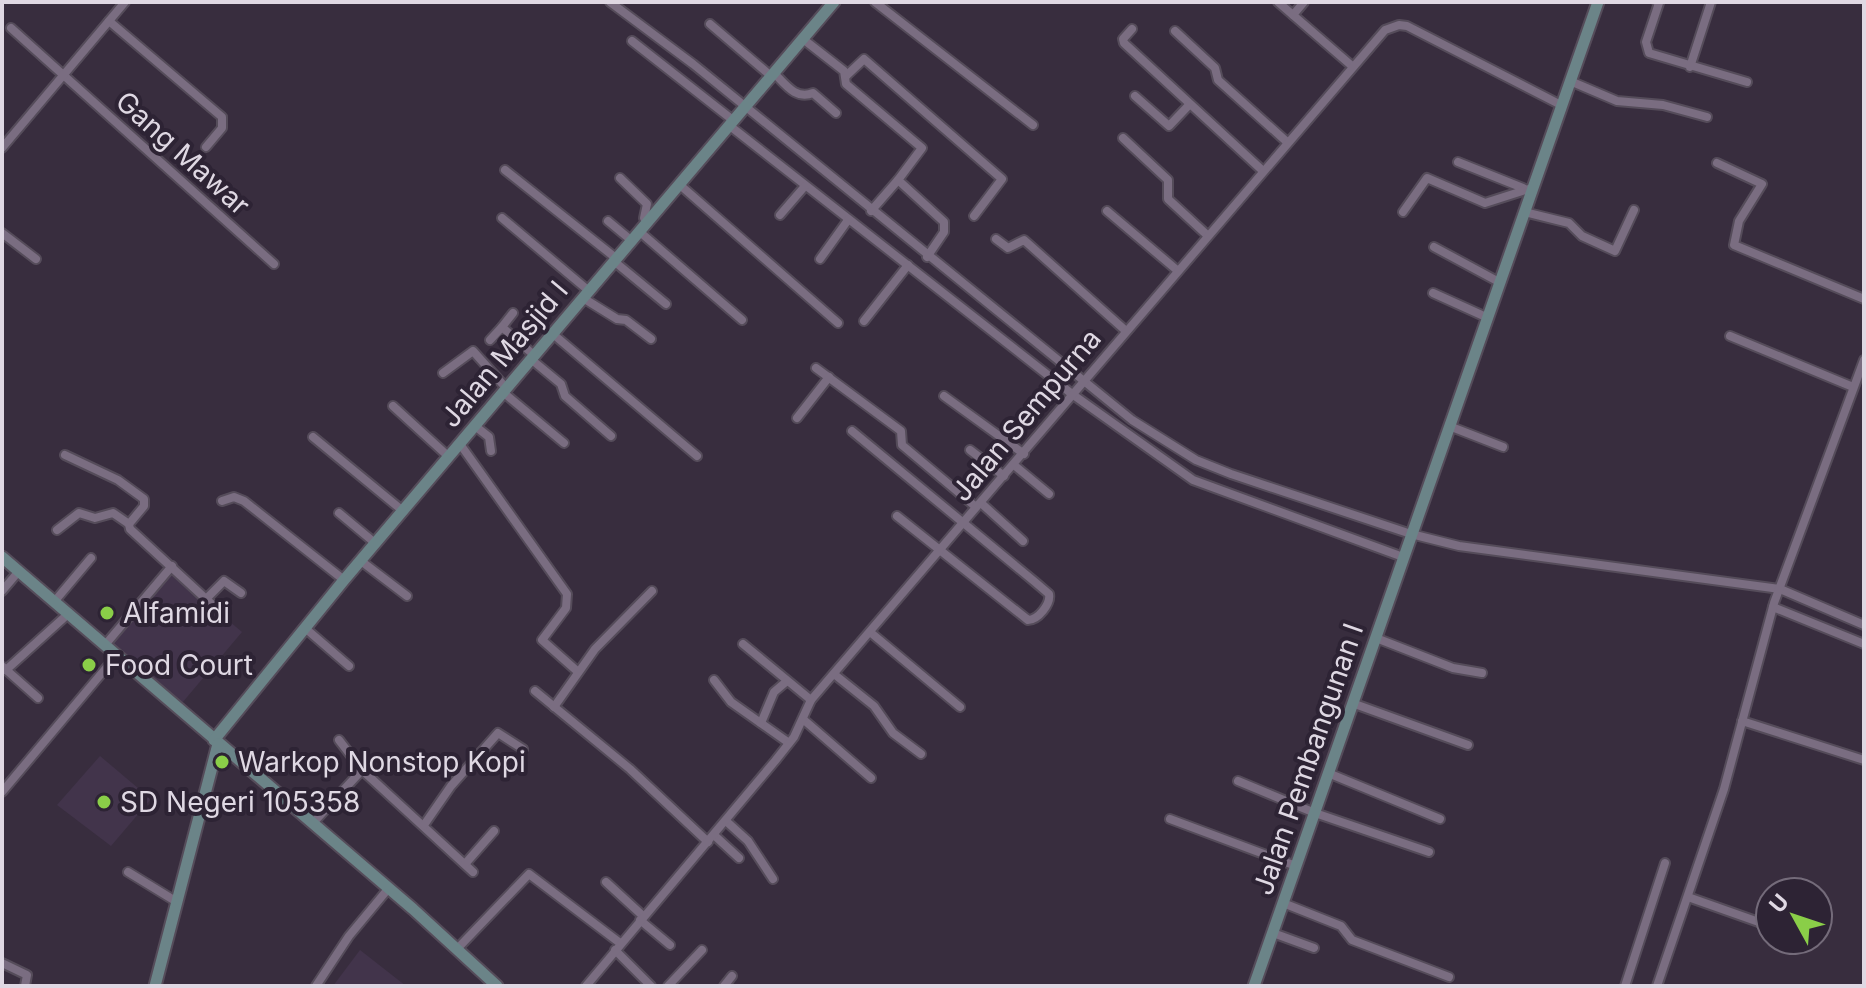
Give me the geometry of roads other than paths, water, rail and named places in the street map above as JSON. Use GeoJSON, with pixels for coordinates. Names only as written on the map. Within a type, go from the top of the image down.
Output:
{"type":"FeatureCollection","features":[{"type":"Feature","properties":{"kind":"main road","name":"Jalan Masjid I"},"geometry":{"type":"LineString","coordinates":[[216,742],[344,580],[834,2]]}},
{"type":"Feature","properties":{"kind":"main road","name":"Jalan Pembangunan I"},"geometry":{"type":"LineString","coordinates":[[1254,986],[1524,212],[1528,188],[1598,2]]}},
{"type":"Feature","properties":{"kind":"main road"},"geometry":{"type":"LineString","coordinates":[[2,557],[313,823],[497,986]]}},
{"type":"Feature","properties":{"kind":"main road"},"geometry":{"type":"LineString","coordinates":[[155,986],[216,742]]}},
{"type":"Feature","properties":{"kind":"street"},"geometry":{"type":"LineString","coordinates":[[2,148],[125,2]]}},
{"type":"Feature","properties":{"kind":"street"},"geometry":{"type":"LineString","coordinates":[[610,2],[738,117],[805,186],[955,299],[1073,394],[1193,480],[1407,544],[1459,546],[1776,598],[1864,625]]}},
{"type":"Feature","properties":{"kind":"street"},"geometry":{"type":"LineString","coordinates":[[875,2],[1033,125]]}},
{"type":"Feature","properties":{"kind":"street"},"geometry":{"type":"LineString","coordinates":[[1278,2],[1352,66]]}},
{"type":"Feature","properties":{"kind":"street"},"geometry":{"type":"LineString","coordinates":[[1293,15],[1304,2]]}},
{"type":"Feature","properties":{"kind":"street"},"geometry":{"type":"LineString","coordinates":[[1659,2],[1645,48],[1655,56],[1747,82]]}},
{"type":"Feature","properties":{"kind":"street"},"geometry":{"type":"LineString","coordinates":[[1690,67],[1711,2]]}},
{"type":"Feature","properties":{"kind":"street"},"geometry":{"type":"LineString","coordinates":[[109,21],[222,117],[222,128],[206,147]]}},
{"type":"Feature","properties":{"kind":"street"},"geometry":{"type":"LineString","coordinates":[[710,24],[796,94],[804,97],[813,93],[836,113]]}},
{"type":"Feature","properties":{"kind":"street","name":"Jalan Sempurna"},"geometry":{"type":"LineString","coordinates":[[586,986],[789,743],[804,720],[811,700],[1385,30],[1399,25],[1561,105]]}},
{"type":"Feature","properties":{"kind":"street","name":"Gang Mawar"},"geometry":{"type":"LineString","coordinates":[[11,28],[274,264]]}},
{"type":"Feature","properties":{"kind":"street"},"geometry":{"type":"LineString","coordinates":[[1132,29],[1123,39],[1124,43],[1263,171]]}},
{"type":"Feature","properties":{"kind":"street"},"geometry":{"type":"LineString","coordinates":[[1175,31],[1215,68],[1218,80],[1287,142]]}},
{"type":"Feature","properties":{"kind":"street"},"geometry":{"type":"LineString","coordinates":[[803,39],[846,76]]}},
{"type":"Feature","properties":{"kind":"street"},"geometry":{"type":"LineString","coordinates":[[632,41],[871,211],[1132,420],[1196,460],[1407,544]]}},
{"type":"Feature","properties":{"kind":"street"},"geometry":{"type":"LineString","coordinates":[[871,211],[922,148],[846,84],[846,76],[864,59],[1002,179],[974,216]]}},
{"type":"Feature","properties":{"kind":"street"},"geometry":{"type":"LineString","coordinates":[[1570,81],[1617,101],[1663,105],[1707,117]]}},
{"type":"Feature","properties":{"kind":"street"},"geometry":{"type":"LineString","coordinates":[[1135,96],[1169,126],[1189,105]]}},
{"type":"Feature","properties":{"kind":"street"},"geometry":{"type":"LineString","coordinates":[[1123,138],[1168,180],[1168,199],[1207,235]]}},
{"type":"Feature","properties":{"kind":"street"},"geometry":{"type":"LineString","coordinates":[[1458,162],[1528,188]]}},
{"type":"Feature","properties":{"kind":"street"},"geometry":{"type":"LineString","coordinates":[[1717,163],[1762,184],[1739,221],[1734,245],[1864,299]]}},
{"type":"Feature","properties":{"kind":"street"},"geometry":{"type":"LineString","coordinates":[[505,170],[666,304]]}},
{"type":"Feature","properties":{"kind":"street"},"geometry":{"type":"LineString","coordinates":[[620,178],[647,204],[640,232]]}},
{"type":"Feature","properties":{"kind":"street"},"geometry":{"type":"LineString","coordinates":[[1403,212],[1427,178],[1485,203],[1528,188]]}},
{"type":"Feature","properties":{"kind":"street"},"geometry":{"type":"LineString","coordinates":[[898,180],[944,222],[944,232],[927,257]]}},
{"type":"Feature","properties":{"kind":"street"},"geometry":{"type":"LineString","coordinates":[[680,185],[838,323]]}},
{"type":"Feature","properties":{"kind":"street"},"geometry":{"type":"LineString","coordinates":[[780,215],[805,186]]}},
{"type":"Feature","properties":{"kind":"street"},"geometry":{"type":"LineString","coordinates":[[1524,212],[1569,223],[1582,236],[1615,251],[1634,210]]}},
{"type":"Feature","properties":{"kind":"street"},"geometry":{"type":"LineString","coordinates":[[1107,211],[1178,271]]}},
{"type":"Feature","properties":{"kind":"street"},"geometry":{"type":"LineString","coordinates":[[502,218],[586,295],[651,339]]}},
{"type":"Feature","properties":{"kind":"street"},"geometry":{"type":"LineString","coordinates":[[820,259],[848,220]]}},
{"type":"Feature","properties":{"kind":"street"},"geometry":{"type":"LineString","coordinates":[[608,221],[640,232],[742,320]]}},
{"type":"Feature","properties":{"kind":"street"},"geometry":{"type":"LineString","coordinates":[[2,233],[36,259]]}},
{"type":"Feature","properties":{"kind":"street"},"geometry":{"type":"LineString","coordinates":[[996,239],[1008,248],[1024,240],[1126,331]]}},
{"type":"Feature","properties":{"kind":"street"},"geometry":{"type":"LineString","coordinates":[[1434,247],[1499,282]]}},
{"type":"Feature","properties":{"kind":"street"},"geometry":{"type":"LineString","coordinates":[[864,321],[908,265]]}},
{"type":"Feature","properties":{"kind":"street"},"geometry":{"type":"LineString","coordinates":[[955,299],[964,288]]}},
{"type":"Feature","properties":{"kind":"street"},"geometry":{"type":"LineString","coordinates":[[1433,293],[1486,317]]}},
{"type":"Feature","properties":{"kind":"street"},"geometry":{"type":"LineString","coordinates":[[490,340],[513,313]]}},
{"type":"Feature","properties":{"kind":"street"},"geometry":{"type":"LineString","coordinates":[[502,327],[561,384],[565,396],[611,436]]}},
{"type":"Feature","properties":{"kind":"street"},"geometry":{"type":"LineString","coordinates":[[553,334],[697,456]]}},
{"type":"Feature","properties":{"kind":"street"},"geometry":{"type":"LineString","coordinates":[[1730,336],[1853,387]]}},
{"type":"Feature","properties":{"kind":"street"},"geometry":{"type":"LineString","coordinates":[[443,373],[473,351],[505,391],[564,443]]}},
{"type":"Feature","properties":{"kind":"street"},"geometry":{"type":"LineString","coordinates":[[1657,986],[1724,789],[1776,598],[1864,360]]}},
{"type":"Feature","properties":{"kind":"street"},"geometry":{"type":"LineString","coordinates":[[816,368],[901,431],[902,445],[1023,541]]}},
{"type":"Feature","properties":{"kind":"street"},"geometry":{"type":"LineString","coordinates":[[797,418],[829,377]]}},
{"type":"Feature","properties":{"kind":"street"},"geometry":{"type":"LineString","coordinates":[[944,396],[1024,454]]}},
{"type":"Feature","properties":{"kind":"street"},"geometry":{"type":"LineString","coordinates":[[393,406],[449,457]]}},
{"type":"Feature","properties":{"kind":"street"},"geometry":{"type":"LineString","coordinates":[[475,426],[489,437],[491,451]]}},
{"type":"Feature","properties":{"kind":"street"},"geometry":{"type":"LineString","coordinates":[[1449,426],[1503,447]]}},
{"type":"Feature","properties":{"kind":"street"},"geometry":{"type":"LineString","coordinates":[[852,431],[965,521],[1049,594],[1050,599],[1037,616],[1028,620],[897,516]]}},
{"type":"Feature","properties":{"kind":"street"},"geometry":{"type":"LineString","coordinates":[[313,437],[403,511]]}},
{"type":"Feature","properties":{"kind":"street"},"geometry":{"type":"LineString","coordinates":[[460,444],[567,594],[566,608],[542,640],[577,671]]}},
{"type":"Feature","properties":{"kind":"street"},"geometry":{"type":"LineString","coordinates":[[970,450],[1004,476]]}},
{"type":"Feature","properties":{"kind":"street"},"geometry":{"type":"LineString","coordinates":[[65,455],[118,480],[144,499],[144,506],[129,524]]}},
{"type":"Feature","properties":{"kind":"street"},"geometry":{"type":"LineString","coordinates":[[1014,465],[1049,494]]}},
{"type":"Feature","properties":{"kind":"street"},"geometry":{"type":"LineString","coordinates":[[222,501],[234,497],[244,501],[344,580]]}},
{"type":"Feature","properties":{"kind":"street"},"geometry":{"type":"LineString","coordinates":[[57,530],[79,513],[95,518],[113,513],[129,524],[220,611]]}},
{"type":"Feature","properties":{"kind":"street"},"geometry":{"type":"LineString","coordinates":[[339,513],[375,543]]}},
{"type":"Feature","properties":{"kind":"street"},"geometry":{"type":"LineString","coordinates":[[54,602],[91,558]]}},
{"type":"Feature","properties":{"kind":"street"},"geometry":{"type":"LineString","coordinates":[[361,561],[407,596]]}},
{"type":"Feature","properties":{"kind":"street"},"geometry":{"type":"LineString","coordinates":[[105,645],[172,566]]}},
{"type":"Feature","properties":{"kind":"street"},"geometry":{"type":"LineString","coordinates":[[2,591],[19,571]]}},
{"type":"Feature","properties":{"kind":"street"},"geometry":{"type":"LineString","coordinates":[[206,599],[224,581],[241,593]]}},
{"type":"Feature","properties":{"kind":"street"},"geometry":{"type":"LineString","coordinates":[[554,707],[577,671],[652,591]]}},
{"type":"Feature","properties":{"kind":"street"},"geometry":{"type":"LineString","coordinates":[[1776,598],[1864,644]]}},
{"type":"Feature","properties":{"kind":"street"},"geometry":{"type":"LineString","coordinates":[[38,698],[4,668],[36,647],[68,614]]}},
{"type":"Feature","properties":{"kind":"street"},"geometry":{"type":"LineString","coordinates":[[305,628],[349,666]]}},
{"type":"Feature","properties":{"kind":"street"},"geometry":{"type":"LineString","coordinates":[[870,632],[960,707]]}},
{"type":"Feature","properties":{"kind":"street"},"geometry":{"type":"LineString","coordinates":[[1376,638],[1453,668],[1482,673]]}},
{"type":"Feature","properties":{"kind":"street"},"geometry":{"type":"LineString","coordinates":[[743,644],[811,700]]}},
{"type":"Feature","properties":{"kind":"street"},"geometry":{"type":"LineString","coordinates":[[2,792],[117,655]]}},
{"type":"Feature","properties":{"kind":"street"},"geometry":{"type":"LineString","coordinates":[[834,674],[874,706],[893,733],[921,754]]}},
{"type":"Feature","properties":{"kind":"street"},"geometry":{"type":"LineString","coordinates":[[714,680],[731,702],[789,743]]}},
{"type":"Feature","properties":{"kind":"street"},"geometry":{"type":"LineString","coordinates":[[761,723],[767,703],[787,681]]}},
{"type":"Feature","properties":{"kind":"street"},"geometry":{"type":"LineString","coordinates":[[535,691],[711,839],[739,858]]}},
{"type":"Feature","properties":{"kind":"street"},"geometry":{"type":"LineString","coordinates":[[1352,703],[1468,745]]}},
{"type":"Feature","properties":{"kind":"street"},"geometry":{"type":"LineString","coordinates":[[804,720],[871,778]]}},
{"type":"Feature","properties":{"kind":"street"},"geometry":{"type":"LineString","coordinates":[[1742,721],[1864,760]]}},
{"type":"Feature","properties":{"kind":"street"},"geometry":{"type":"LineString","coordinates":[[424,825],[451,786],[498,733],[523,749]]}},
{"type":"Feature","properties":{"kind":"street"},"geometry":{"type":"LineString","coordinates":[[339,740],[362,770],[473,872]]}},
{"type":"Feature","properties":{"kind":"street"},"geometry":{"type":"LineString","coordinates":[[313,823],[362,770]]}},
{"type":"Feature","properties":{"kind":"street"},"geometry":{"type":"LineString","coordinates":[[1328,773],[1440,819]]}},
{"type":"Feature","properties":{"kind":"street"},"geometry":{"type":"LineString","coordinates":[[1238,781],[1315,813],[1429,852]]}},
{"type":"Feature","properties":{"kind":"street"},"geometry":{"type":"LineString","coordinates":[[1170,819],[1296,866]]}},
{"type":"Feature","properties":{"kind":"street"},"geometry":{"type":"LineString","coordinates":[[726,821],[748,841],[773,879]]}},
{"type":"Feature","properties":{"kind":"street"},"geometry":{"type":"LineString","coordinates":[[465,864],[494,831]]}},
{"type":"Feature","properties":{"kind":"street"},"geometry":{"type":"LineString","coordinates":[[1625,986],[1665,863]]}},
{"type":"Feature","properties":{"kind":"street"},"geometry":{"type":"LineString","coordinates":[[128,872],[177,902]]}},
{"type":"Feature","properties":{"kind":"street"},"geometry":{"type":"LineString","coordinates":[[457,949],[529,874],[618,947],[651,986]]}},
{"type":"Feature","properties":{"kind":"street"},"geometry":{"type":"LineString","coordinates":[[606,882],[670,945]]}},
{"type":"Feature","properties":{"kind":"street"},"geometry":{"type":"LineString","coordinates":[[316,986],[349,936],[388,889]]}},
{"type":"Feature","properties":{"kind":"street"},"geometry":{"type":"LineString","coordinates":[[1688,897],[1754,920]]}},
{"type":"Feature","properties":{"kind":"street"},"geometry":{"type":"LineString","coordinates":[[1283,903],[1341,926],[1348,938],[1359,944],[1449,977]]}},
{"type":"Feature","properties":{"kind":"street"},"geometry":{"type":"LineString","coordinates":[[1273,933],[1314,948]]}},
{"type":"Feature","properties":{"kind":"street"},"geometry":{"type":"LineString","coordinates":[[668,986],[702,950]]}},
{"type":"Feature","properties":{"kind":"street"},"geometry":{"type":"LineString","coordinates":[[2,963],[29,976],[25,986]]}},
{"type":"Feature","properties":{"kind":"street"},"geometry":{"type":"LineString","coordinates":[[724,986],[732,976]]}},
{"type":"Feature","properties":{"kind":"place","name":"Alfamidi"},"geometry":{"type":"Point","coordinates":[107,613]}},
{"type":"Feature","properties":{"kind":"place","name":"Food Court"},"geometry":{"type":"Point","coordinates":[89,665]}},
{"type":"Feature","properties":{"kind":"place","name":"Warkop Nonstop Kopi"},"geometry":{"type":"Point","coordinates":[222,762]}},
{"type":"Feature","properties":{"kind":"place","name":"SD Negeri 105358"},"geometry":{"type":"Point","coordinates":[104,802]}}]}
